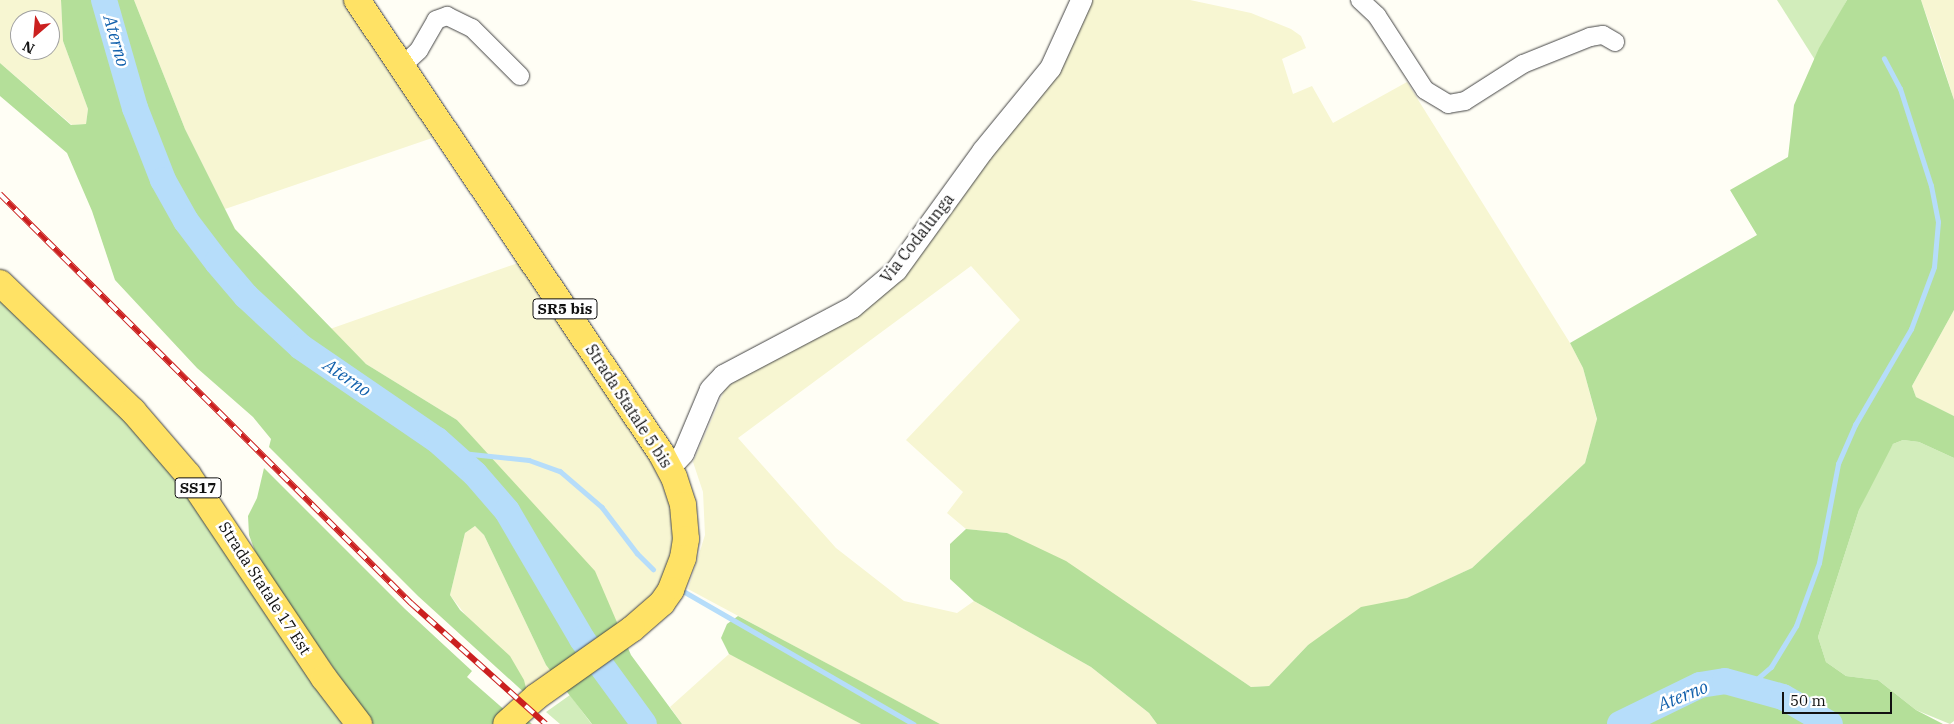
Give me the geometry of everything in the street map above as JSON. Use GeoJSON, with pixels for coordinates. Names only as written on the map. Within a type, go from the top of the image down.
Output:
{"type":"FeatureCollection","features":[{"type":"Feature","properties":{"kind":"main road","name":"Strada Statale 5 bis"},"geometry":{"type":"LineString","coordinates":[[356,0],[670,467],[683,505],[686,539],[683,558],[671,590],[632,629],[523,703],[500,724]]}},
{"type":"Feature","properties":{"kind":"main road","name":"Strada Statale 17 Est"},"geometry":{"type":"LineString","coordinates":[[0,283],[144,422],[188,475],[324,678],[359,724]]}},
{"type":"Feature","properties":{"kind":"main road","name":"Strada Statale 5 bis"},"geometry":{"type":"LineString","coordinates":[[506,724],[565,676]]}},
{"type":"Feature","properties":{"kind":"street","name":"Via Codalunga"},"geometry":{"type":"LineString","coordinates":[[670,467],[683,454],[705,399],[723,374],[852,307],[896,270],[982,151],[1050,68],[1081,0]]}},
{"type":"Feature","properties":{"kind":"street"},"geometry":{"type":"LineString","coordinates":[[1360,0],[1376,16],[1425,90],[1448,104],[1465,101],[1523,64],[1590,37],[1606,36],[1615,42]]}},
{"type":"Feature","properties":{"kind":"street"},"geometry":{"type":"LineString","coordinates":[[402,66],[419,50],[436,20],[447,16],[472,28],[520,76]]}},
{"type":"Feature","properties":{"kind":"green space"},"geometry":{"type":"Polygon","coordinates":[[[0,0],[61,0],[63,41],[88,109],[86,124],[72,125],[0,63],[0,0]]]}},
{"type":"Feature","properties":{"kind":"green space"},"geometry":{"type":"Polygon","coordinates":[[[61,0],[134,0],[185,129],[235,229],[366,364],[457,420],[595,571],[631,655],[682,724],[592,724],[546,665],[484,535],[475,526],[465,533],[450,595],[460,610],[510,656],[524,680],[528,696],[418,596],[269,447],[271,439],[253,417],[197,368],[115,280],[92,211],[67,153],[0,96],[0,63],[71,125],[86,124],[88,109],[63,41],[61,0]]]}},
{"type":"Feature","properties":{"kind":"green space"},"geometry":{"type":"Polygon","coordinates":[[[134,0],[346,0],[438,136],[225,209],[185,129],[134,0]]]}},
{"type":"Feature","properties":{"kind":"green space"},"geometry":{"type":"Polygon","coordinates":[[[1091,0],[1190,0],[1251,13],[1291,29],[1301,36],[1306,48],[1282,59],[1293,94],[1312,86],[1333,123],[1407,82],[1570,343],[1583,368],[1597,420],[1585,463],[1472,568],[1308,645],[1269,686],[1251,687],[1164,629],[1007,533],[966,529],[947,513],[963,492],[906,440],[1020,320],[971,266],[738,438],[836,548],[904,601],[957,613],[974,601],[1091,667],[1149,713],[1157,724],[940,724],[688,589],[705,535],[703,492],[693,462],[725,389],[760,362],[844,318],[895,285],[1091,0]]]}},
{"type":"Feature","properties":{"kind":"green space"},"geometry":{"type":"Polygon","coordinates":[[[1777,0],[1847,0],[1815,60],[1777,0]]]}},
{"type":"Feature","properties":{"kind":"green space"},"geometry":{"type":"Polygon","coordinates":[[[1847,0],[1921,0],[1954,100],[1954,310],[1912,386],[1916,397],[1954,416],[1954,458],[1919,442],[1903,440],[1893,444],[1859,510],[1818,637],[1826,662],[1846,676],[1878,680],[1916,710],[1943,724],[1157,724],[1149,713],[1091,667],[974,601],[950,579],[950,544],[966,529],[1007,533],[1066,561],[1251,687],[1269,686],[1308,645],[1361,607],[1407,598],[1472,568],[1585,463],[1597,419],[1583,368],[1570,343],[1757,235],[1730,190],[1788,157],[1794,105],[1819,48],[1847,0]]]}},
{"type":"Feature","properties":{"kind":"green space"},"geometry":{"type":"Polygon","coordinates":[[[1921,0],[1954,0],[1954,100],[1937,45],[1921,0]]]}},
{"type":"Feature","properties":{"kind":"green space"},"geometry":{"type":"Polygon","coordinates":[[[521,262],[660,468],[674,512],[672,555],[654,597],[619,626],[507,476],[457,420],[366,364],[330,329],[521,262]]]}},
{"type":"Feature","properties":{"kind":"green space"},"geometry":{"type":"Polygon","coordinates":[[[0,295],[142,433],[348,724],[0,724],[0,295]]]}},
{"type":"Feature","properties":{"kind":"green space"},"geometry":{"type":"Polygon","coordinates":[[[1954,310],[1954,416],[1916,397],[1912,386],[1954,310]]]}},
{"type":"Feature","properties":{"kind":"green space"},"geometry":{"type":"Polygon","coordinates":[[[1903,440],[1919,442],[1954,458],[1954,721],[1950,724],[1916,710],[1878,680],[1846,676],[1826,662],[1818,637],[1859,510],[1885,456],[1893,444],[1903,440]]]}},
{"type":"Feature","properties":{"kind":"green space"},"geometry":{"type":"Polygon","coordinates":[[[264,468],[405,609],[472,671],[467,677],[507,712],[513,707],[532,724],[373,724],[259,562],[249,535],[248,516],[257,498],[264,468]]]}},
{"type":"Feature","properties":{"kind":"green space"},"geometry":{"type":"Polygon","coordinates":[[[475,526],[484,535],[546,665],[556,677],[528,696],[450,595],[465,533],[475,526]]]}},
{"type":"Feature","properties":{"kind":"green space"},"geometry":{"type":"Polygon","coordinates":[[[738,616],[940,724],[861,724],[729,654],[721,638],[727,624],[738,616]]]}},
{"type":"Feature","properties":{"kind":"green space"},"geometry":{"type":"Polygon","coordinates":[[[729,654],[797,687],[861,724],[682,724],[670,707],[729,654]]]}},
{"type":"Feature","properties":{"kind":"green space"},"geometry":{"type":"Polygon","coordinates":[[[570,695],[592,724],[560,724],[546,712],[570,695]]]}},
{"type":"Feature","properties":{"kind":"waterway","name":"Aterno"},"geometry":{"type":"LineString","coordinates":[[104,0],[135,108],[163,180],[186,221],[246,296],[301,347],[437,440],[475,474],[507,511],[582,639],[644,724]]}},
{"type":"Feature","properties":{"kind":"waterway"},"geometry":{"type":"LineString","coordinates":[[1749,686],[1771,667],[1796,626],[1819,563],[1838,464],[1855,425],[1911,329],[1934,267],[1938,222],[1931,186],[1900,89],[1884,59]]}},
{"type":"Feature","properties":{"kind":"waterway"},"geometry":{"type":"LineString","coordinates":[[452,452],[529,460],[560,471],[602,507],[637,553],[653,569]]}},
{"type":"Feature","properties":{"kind":"waterway"},"geometry":{"type":"LineString","coordinates":[[685,592],[914,724]]}},
{"type":"Feature","properties":{"kind":"waterway","name":"Aterno"},"geometry":{"type":"LineString","coordinates":[[1620,724],[1700,685],[1725,681],[1783,697],[1830,724]]}},
{"type":"Feature","properties":{"kind":"railway"},"geometry":{"type":"LineString","coordinates":[[0,194],[411,603],[546,724]]}}]}
